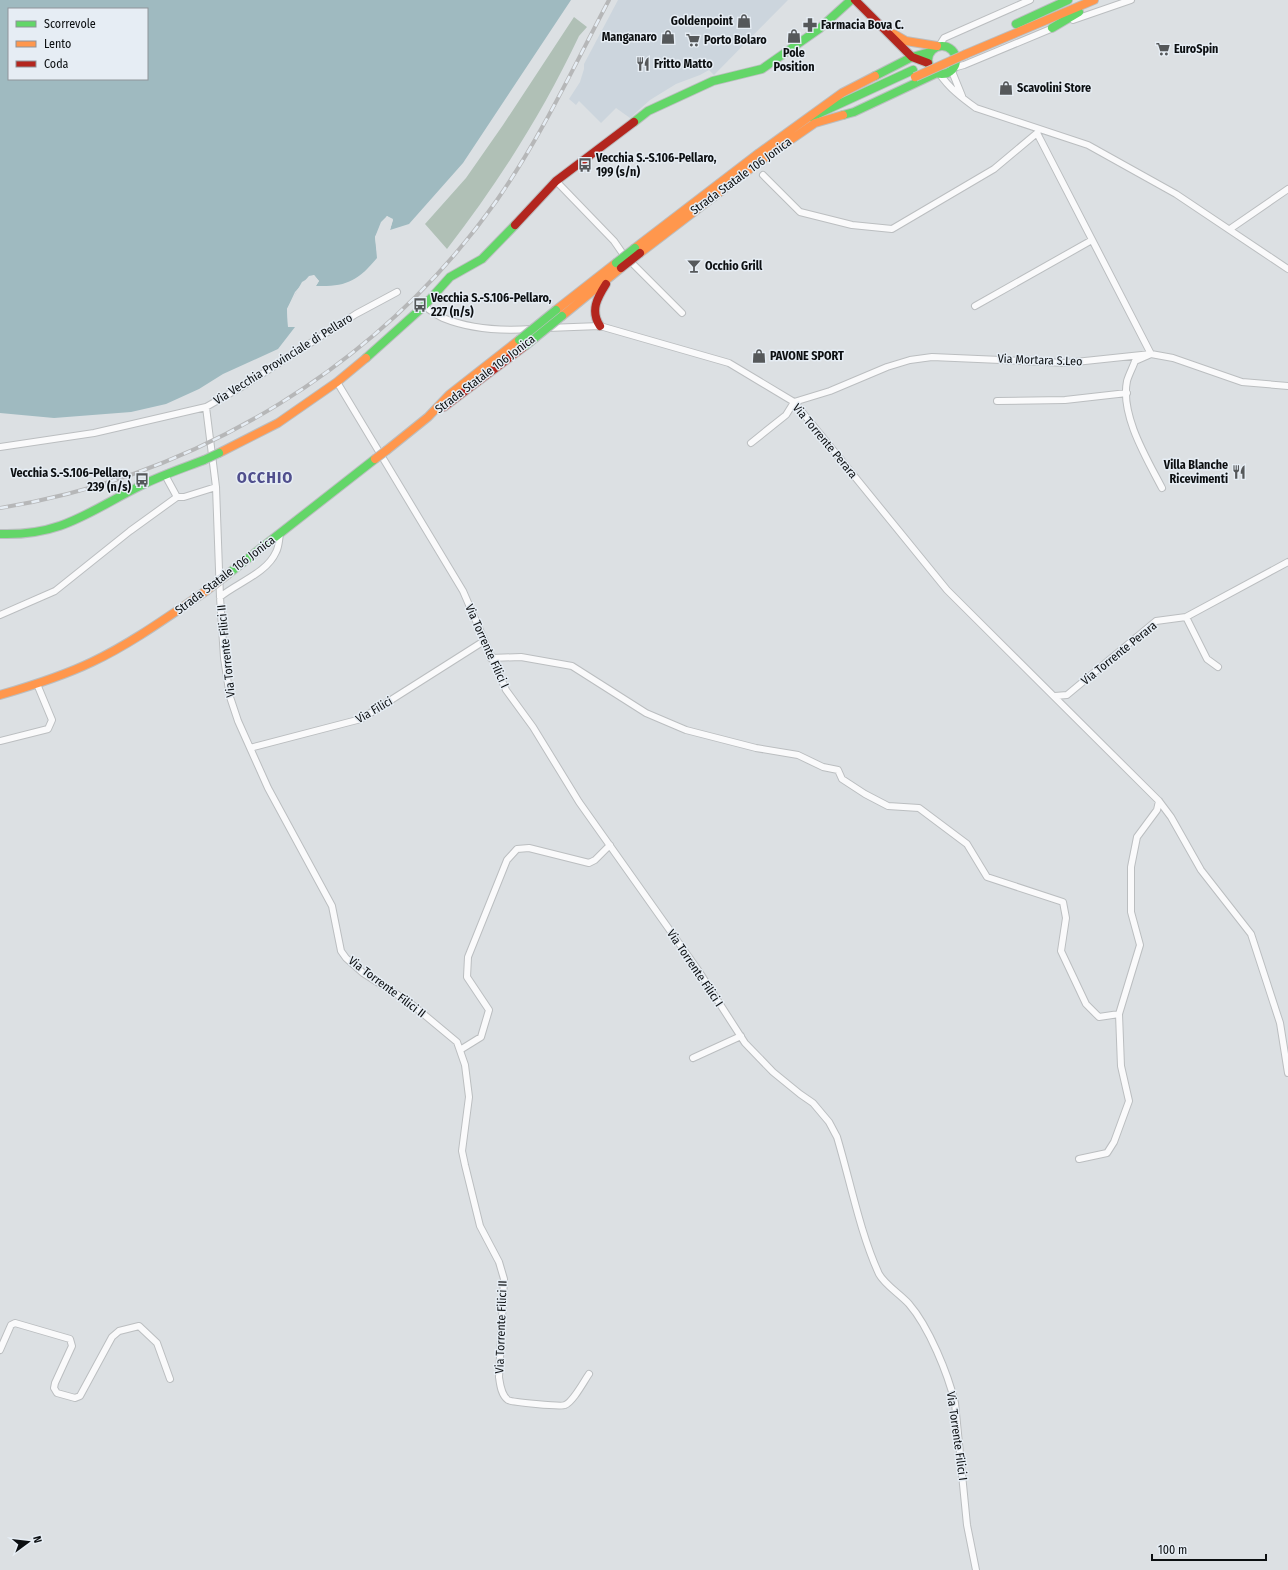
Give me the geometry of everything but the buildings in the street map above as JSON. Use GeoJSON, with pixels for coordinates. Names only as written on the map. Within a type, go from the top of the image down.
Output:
{"type":"FeatureCollection","features":[{"type":"Feature","properties":{"kind":"main road"},"geometry":{"type":"LineString","coordinates":[[0,534],[19,536],[63,527],[143,484],[204,460],[278,423],[337,382],[378,349],[424,306],[450,277],[482,259],[556,181],[648,111],[684,93],[713,81],[762,69],[819,29],[851,0]]}},
{"type":"Feature","properties":{"kind":"main road"},"geometry":{"type":"LineString","coordinates":[[855,0],[885,28],[912,57],[928,63],[930,68],[938,73]]}},
{"type":"Feature","properties":{"kind":"main road","name":"Strada Statale 106 Jonica"},"geometry":{"type":"LineString","coordinates":[[965,51],[1068,0]]}},
{"type":"Feature","properties":{"kind":"main road","name":"Strada Statale 106 Jonica"},"geometry":{"type":"LineString","coordinates":[[0,695],[38,684],[107,654],[154,626],[206,591],[387,450],[428,417],[449,396],[522,343],[759,153],[813,120],[914,73],[965,51],[1094,0]]}},
{"type":"Feature","properties":{"kind":"main road"},"geometry":{"type":"LineString","coordinates":[[1052,28],[1099,0]]}},
{"type":"Feature","properties":{"kind":"main road"},"geometry":{"type":"LineString","coordinates":[[813,120],[854,112],[938,73],[946,73],[952,69],[955,62],[953,52],[949,48],[935,48],[906,41],[885,28]]}},
{"type":"Feature","properties":{"kind":"main road"},"geometry":{"type":"LineString","coordinates":[[813,120],[842,93],[912,57],[935,48]]}},
{"type":"Feature","properties":{"kind":"main road"},"geometry":{"type":"LineString","coordinates":[[928,63],[935,48]]}},
{"type":"Feature","properties":{"kind":"main road","name":"Strada Statale 106 Jonica"},"geometry":{"type":"LineString","coordinates":[[559,313],[612,276],[619,266]]}},
{"type":"Feature","properties":{"kind":"main road"},"geometry":{"type":"LineString","coordinates":[[600,326],[595,320],[593,311],[595,302],[612,276]]}},
{"type":"Feature","properties":{"kind":"street"},"geometry":{"type":"LineString","coordinates":[[935,48],[944,38],[1030,0]]}},
{"type":"Feature","properties":{"kind":"street"},"geometry":{"type":"LineString","coordinates":[[963,99],[952,69],[1052,28],[1131,0]]}},
{"type":"Feature","properties":{"kind":"street"},"geometry":{"type":"LineString","coordinates":[[938,73],[963,99],[976,108],[1038,131],[1088,145],[1176,194],[1288,269]]}},
{"type":"Feature","properties":{"kind":"street"},"geometry":{"type":"LineString","coordinates":[[763,175],[800,212],[852,225],[892,229],[994,168],[1038,131]]}},
{"type":"Feature","properties":{"kind":"street"},"geometry":{"type":"LineString","coordinates":[[1038,131],[1151,354],[1136,361],[1127,381],[1127,410],[1146,458],[1162,488]]}},
{"type":"Feature","properties":{"kind":"street"},"geometry":{"type":"LineString","coordinates":[[556,181],[614,241],[623,254]]}},
{"type":"Feature","properties":{"kind":"street"},"geometry":{"type":"LineString","coordinates":[[1230,229],[1288,189]]}},
{"type":"Feature","properties":{"kind":"street"},"geometry":{"type":"LineString","coordinates":[[975,306],[1092,240]]}},
{"type":"Feature","properties":{"kind":"street"},"geometry":{"type":"LineString","coordinates":[[633,264],[682,313]]}},
{"type":"Feature","properties":{"kind":"street","name":"Via Vecchia Provinciale di Pellaro"},"geometry":{"type":"LineString","coordinates":[[0,447],[94,433],[206,407],[244,386],[356,314],[397,292]]}},
{"type":"Feature","properties":{"kind":"street","name":"Via Torrente Perara"},"geometry":{"type":"LineString","coordinates":[[424,306],[441,318],[482,327],[521,330],[600,326],[729,363],[794,402],[947,590],[1160,801],[1171,817],[1201,870],[1252,934],[1280,1023],[1288,1073]]}},
{"type":"Feature","properties":{"kind":"street","name":"Via Mortara S.Leo"},"geometry":{"type":"LineString","coordinates":[[794,402],[830,391],[887,367],[910,360],[932,356],[1066,363],[1151,354],[1173,358],[1242,382],[1288,386]]}},
{"type":"Feature","properties":{"kind":"street","name":"Via Torrente Filici I"},"geometry":{"type":"LineString","coordinates":[[337,382],[463,591],[506,690],[533,727],[579,802],[698,970],[745,1044],[773,1072],[813,1103],[829,1122],[837,1137],[869,1248],[880,1276],[916,1314],[938,1356],[951,1389],[954,1403],[967,1525],[976,1570]]}},
{"type":"Feature","properties":{"kind":"street"},"geometry":{"type":"LineString","coordinates":[[997,401],[1065,400],[1127,393]]}},
{"type":"Feature","properties":{"kind":"street"},"geometry":{"type":"LineString","coordinates":[[751,443],[786,415],[794,402]]}},
{"type":"Feature","properties":{"kind":"street","name":"Via Torrente Filici II"},"geometry":{"type":"LineString","coordinates":[[206,407],[216,487],[220,598],[224,658],[230,697],[238,721],[268,788],[332,906],[341,951],[346,958],[363,973],[409,1002],[457,1042],[465,1065],[469,1097],[462,1151],[480,1226],[499,1262],[504,1278],[499,1377],[501,1388],[507,1399],[514,1403],[537,1403],[557,1407],[566,1405],[571,1401],[589,1374]]}},
{"type":"Feature","properties":{"kind":"street"},"geometry":{"type":"LineString","coordinates":[[165,475],[177,497]]}},
{"type":"Feature","properties":{"kind":"street"},"geometry":{"type":"LineString","coordinates":[[0,615],[55,591],[130,531],[177,497],[184,497],[216,487]]}},
{"type":"Feature","properties":{"kind":"street"},"geometry":{"type":"LineString","coordinates":[[220,598],[245,580],[260,572],[276,552],[280,533]]}},
{"type":"Feature","properties":{"kind":"street"},"geometry":{"type":"LineString","coordinates":[[267,543],[277,548]]}},
{"type":"Feature","properties":{"kind":"street"},"geometry":{"type":"LineString","coordinates":[[1218,667],[1207,658],[1186,617],[1288,562]]}},
{"type":"Feature","properties":{"kind":"street","name":"Via Torrente Perara"},"geometry":{"type":"LineString","coordinates":[[1055,696],[1067,695],[1156,621],[1186,617]]}},
{"type":"Feature","properties":{"kind":"street","name":"Via Filici"},"geometry":{"type":"LineString","coordinates":[[250,748],[361,719],[484,641]]}},
{"type":"Feature","properties":{"kind":"street"},"geometry":{"type":"LineString","coordinates":[[491,658],[521,657],[572,666],[646,714],[686,730],[756,748],[798,755],[823,767],[838,770],[842,779],[865,794],[888,806],[919,808],[967,844],[987,877],[1063,902],[1066,918],[1061,951],[1086,1004],[1099,1017],[1119,1014]]}},
{"type":"Feature","properties":{"kind":"street"},"geometry":{"type":"LineString","coordinates":[[0,741],[48,729],[52,720],[38,684]]}},
{"type":"Feature","properties":{"kind":"street"},"geometry":{"type":"LineString","coordinates":[[1079,1159],[1107,1153],[1114,1142],[1129,1101],[1121,1066],[1119,1014],[1140,945],[1130,912],[1133,859],[1137,837],[1157,810],[1160,801]]}},
{"type":"Feature","properties":{"kind":"street"},"geometry":{"type":"LineString","coordinates":[[460,1050],[481,1037],[489,1010],[467,977],[468,957],[507,860],[517,849],[529,848],[588,863],[594,860],[610,846]]}},
{"type":"Feature","properties":{"kind":"street"},"geometry":{"type":"LineString","coordinates":[[693,1058],[741,1036]]}},
{"type":"Feature","properties":{"kind":"street"},"geometry":{"type":"LineString","coordinates":[[0,1350],[11,1325],[15,1323],[70,1339],[72,1346],[54,1388],[57,1393],[75,1398],[80,1396],[112,1337],[119,1331],[139,1326],[157,1343],[170,1379]]}},
{"type":"Feature","properties":{"kind":"shaded area"},"geometry":{"type":"Polygon","coordinates":[[[618,0],[788,0],[714,75],[709,70],[676,84],[650,100],[630,118],[616,108],[601,123],[579,101],[576,105],[569,99],[580,82],[584,64],[618,0]]]}},
{"type":"Feature","properties":{"kind":"green space"},"geometry":{"type":"Polygon","coordinates":[[[574,17],[587,27],[579,36],[550,92],[519,146],[466,224],[447,249],[425,224],[466,178],[503,125],[574,17]]]}},
{"type":"Feature","properties":{"kind":"water"},"geometry":{"type":"Polygon","coordinates":[[[0,0],[571,0],[463,163],[409,224],[390,230],[393,219],[387,216],[375,237],[377,258],[370,266],[351,281],[343,284],[316,286],[319,281],[314,275],[302,282],[287,309],[288,327],[295,327],[278,349],[223,374],[199,389],[166,404],[131,412],[54,418],[0,413],[0,0]]]}},
{"type":"Feature","properties":{"kind":"pier"},"geometry":{"type":"Polygon","coordinates":[[[387,216],[393,220],[390,230],[388,230],[391,221],[388,219],[377,237],[378,259],[375,237],[381,222],[387,216]]]}},
{"type":"Feature","properties":{"kind":"pier"},"geometry":{"type":"Polygon","coordinates":[[[314,275],[319,281],[315,287],[316,281],[313,277],[296,293],[289,309],[290,325],[295,325],[295,327],[288,327],[287,309],[295,292],[309,276],[314,275]]]}},
{"type":"Feature","properties":{"kind":"railway"},"geometry":{"type":"LineString","coordinates":[[0,508],[73,492],[145,470],[214,440],[279,404],[341,362],[398,313],[450,259],[497,200],[528,152],[609,0]]}},
{"type":"Feature","properties":{"kind":"traffic: fast"},"geometry":{"type":"LineString","coordinates":[[634,122],[648,111],[713,81],[762,69],[819,29],[851,0]]}},
{"type":"Feature","properties":{"kind":"traffic: fast"},"geometry":{"type":"LineString","coordinates":[[1016,24],[1068,0]]}},
{"type":"Feature","properties":{"kind":"traffic: fast"},"geometry":{"type":"LineString","coordinates":[[1052,28],[1079,12]]}},
{"type":"Feature","properties":{"kind":"traffic: fast"},"geometry":{"type":"LineString","coordinates":[[942,46],[952,50],[956,60],[952,70],[942,74],[932,70],[928,60],[932,50],[942,46]]}},
{"type":"Feature","properties":{"kind":"traffic: fast"},"geometry":{"type":"LineString","coordinates":[[875,76],[912,57],[930,52]]}},
{"type":"Feature","properties":{"kind":"traffic: fast"},"geometry":{"type":"LineString","coordinates":[[811,117],[913,70]]}},
{"type":"Feature","properties":{"kind":"traffic: fast"},"geometry":{"type":"LineString","coordinates":[[843,115],[854,112],[937,73]]}},
{"type":"Feature","properties":{"kind":"traffic: fast"},"geometry":{"type":"LineString","coordinates":[[366,358],[424,306],[450,277],[482,259],[515,225]]}},
{"type":"Feature","properties":{"kind":"traffic: fast"},"geometry":{"type":"LineString","coordinates":[[616,263],[635,248]]}},
{"type":"Feature","properties":{"kind":"traffic: fast"},"geometry":{"type":"LineString","coordinates":[[519,340],[556,310]]}},
{"type":"Feature","properties":{"kind":"traffic: fast"},"geometry":{"type":"LineString","coordinates":[[525,346],[562,316]]}},
{"type":"Feature","properties":{"kind":"traffic: fast"},"geometry":{"type":"LineString","coordinates":[[204,460],[219,453]]}},
{"type":"Feature","properties":{"kind":"traffic: fast"},"geometry":{"type":"LineString","coordinates":[[228,574],[375,459]]}},
{"type":"Feature","properties":{"kind":"traffic: fast"},"geometry":{"type":"LineString","coordinates":[[0,534],[22,534],[59,526],[75,520],[150,481],[204,460]]}},
{"type":"Feature","properties":{"kind":"traffic: slow"},"geometry":{"type":"LineString","coordinates":[[966,54],[1094,0]]}},
{"type":"Feature","properties":{"kind":"traffic: slow"},"geometry":{"type":"LineString","coordinates":[[894,34],[906,41],[937,46]]}},
{"type":"Feature","properties":{"kind":"traffic: slow"},"geometry":{"type":"LineString","coordinates":[[915,77],[966,54]]}},
{"type":"Feature","properties":{"kind":"traffic: slow"},"geometry":{"type":"LineString","coordinates":[[635,248],[759,153],[842,93],[875,76]]}},
{"type":"Feature","properties":{"kind":"traffic: slow"},"geometry":{"type":"LineString","coordinates":[[640,253],[763,159],[815,123],[843,115]]}},
{"type":"Feature","properties":{"kind":"traffic: slow"},"geometry":{"type":"LineString","coordinates":[[556,310],[616,263]]}},
{"type":"Feature","properties":{"kind":"traffic: slow"},"geometry":{"type":"LineString","coordinates":[[562,316],[621,268]]}},
{"type":"Feature","properties":{"kind":"traffic: slow"},"geometry":{"type":"LineString","coordinates":[[387,450],[428,417],[449,395],[519,340]]}},
{"type":"Feature","properties":{"kind":"traffic: slow"},"geometry":{"type":"LineString","coordinates":[[219,453],[278,423],[337,382],[366,358]]}},
{"type":"Feature","properties":{"kind":"traffic: slow"},"geometry":{"type":"LineString","coordinates":[[375,459],[387,450]]}},
{"type":"Feature","properties":{"kind":"traffic: slow"},"geometry":{"type":"LineString","coordinates":[[206,591],[228,574]]}},
{"type":"Feature","properties":{"kind":"traffic: slow"},"geometry":{"type":"LineString","coordinates":[[0,695],[58,676],[107,655],[150,629],[206,591]]}},
{"type":"Feature","properties":{"kind":"traffic: jam"},"geometry":{"type":"LineString","coordinates":[[855,0],[912,57],[928,63]]}},
{"type":"Feature","properties":{"kind":"traffic: jam"},"geometry":{"type":"LineString","coordinates":[[515,225],[556,181],[634,122]]}},
{"type":"Feature","properties":{"kind":"traffic: jam"},"geometry":{"type":"LineString","coordinates":[[621,268],[640,253]]}},
{"type":"Feature","properties":{"kind":"traffic: jam"},"geometry":{"type":"LineString","coordinates":[[600,326],[595,315],[595,310],[600,294],[606,284]]}},
{"type":"Feature","properties":{"kind":"traffic: jam"},"geometry":{"type":"LineString","coordinates":[[444,407],[525,346]]}},
{"type":"Feature","properties":{"kind":"place","name":"Goldenpoint"},"geometry":{"type":"Point","coordinates":[744,21]}},
{"type":"Feature","properties":{"kind":"place","name":"Farmacia Bova C."},"geometry":{"type":"Point","coordinates":[810,25]}},
{"type":"Feature","properties":{"kind":"place","name":"Pole Position"},"geometry":{"type":"Point","coordinates":[794,36]}},
{"type":"Feature","properties":{"kind":"place","name":"Manganaro"},"geometry":{"type":"Point","coordinates":[668,37]}},
{"type":"Feature","properties":{"kind":"place","name":"Porto Bolaro"},"geometry":{"type":"Point","coordinates":[693,40]}},
{"type":"Feature","properties":{"kind":"place","name":"EuroSpin"},"geometry":{"type":"Point","coordinates":[1163,49]}},
{"type":"Feature","properties":{"kind":"place","name":"Fritto Matto"},"geometry":{"type":"Point","coordinates":[643,64]}},
{"type":"Feature","properties":{"kind":"place","name":"Scavolini Store"},"geometry":{"type":"Point","coordinates":[1006,88]}},
{"type":"Feature","properties":{"kind":"place","name":"Vecchia S.-S.106-Pellaro, 199 (s/n)"},"geometry":{"type":"Point","coordinates":[585,165]}},
{"type":"Feature","properties":{"kind":"place","name":"Occhio Grill"},"geometry":{"type":"Point","coordinates":[694,266]}},
{"type":"Feature","properties":{"kind":"place","name":"Vecchia S.-S.106-Pellaro, 227 (n/s)"},"geometry":{"type":"Point","coordinates":[420,305]}},
{"type":"Feature","properties":{"kind":"place","name":"PAVONE SPORT"},"geometry":{"type":"Point","coordinates":[759,356]}},
{"type":"Feature","properties":{"kind":"place","name":"Villa Blanche Ricevimenti"},"geometry":{"type":"Point","coordinates":[1239,472]}},
{"type":"Feature","properties":{"kind":"place","name":"Vecchia S.-S.106-Pellaro, 239 (n/s)"},"geometry":{"type":"Point","coordinates":[142,480]}},
{"type":"Feature","properties":{"kind":"district","name":"OCCHIO"},"geometry":{"type":"Point","coordinates":[265,477]}}]}
